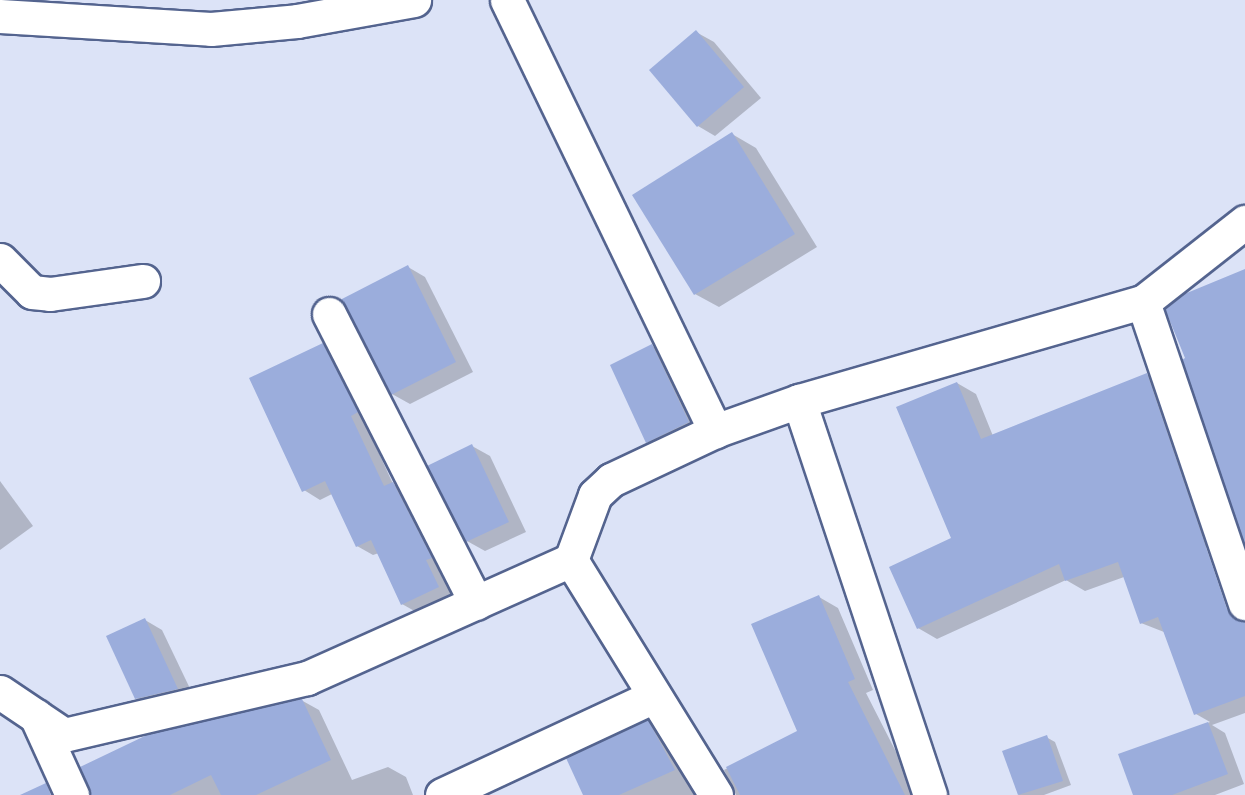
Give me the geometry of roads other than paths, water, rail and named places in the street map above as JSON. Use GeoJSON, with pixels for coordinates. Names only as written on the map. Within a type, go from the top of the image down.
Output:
{"type":"FeatureCollection","features":[{"type":"Feature","properties":{"kind":"street"},"geometry":{"type":"LineString","coordinates":[[0,16],[211,29],[297,21],[414,0]]}},
{"type":"Feature","properties":{"kind":"street"},"geometry":{"type":"LineString","coordinates":[[507,0],[715,431]]}},
{"type":"Feature","properties":{"kind":"street"},"geometry":{"type":"LineString","coordinates":[[0,692],[64,735],[307,678],[571,560],[595,495],[611,480],[715,431],[799,401],[1143,302],[1245,222]]}},
{"type":"Feature","properties":{"kind":"street"},"geometry":{"type":"LineString","coordinates":[[0,260],[32,292],[50,294],[143,281]]}},
{"type":"Feature","properties":{"kind":"street"},"geometry":{"type":"LineString","coordinates":[[1143,302],[1245,603]]}},
{"type":"Feature","properties":{"kind":"street"},"geometry":{"type":"LineString","coordinates":[[329,314],[476,603]]}},
{"type":"Feature","properties":{"kind":"street"},"geometry":{"type":"LineString","coordinates":[[799,401],[930,795]]}},
{"type":"Feature","properties":{"kind":"street"},"geometry":{"type":"LineString","coordinates":[[571,560],[716,795]]}},
{"type":"Feature","properties":{"kind":"street"},"geometry":{"type":"LineString","coordinates":[[442,795],[654,696]]}},
{"type":"Feature","properties":{"kind":"street"},"geometry":{"type":"LineString","coordinates":[[36,716],[72,795]]}}]}
